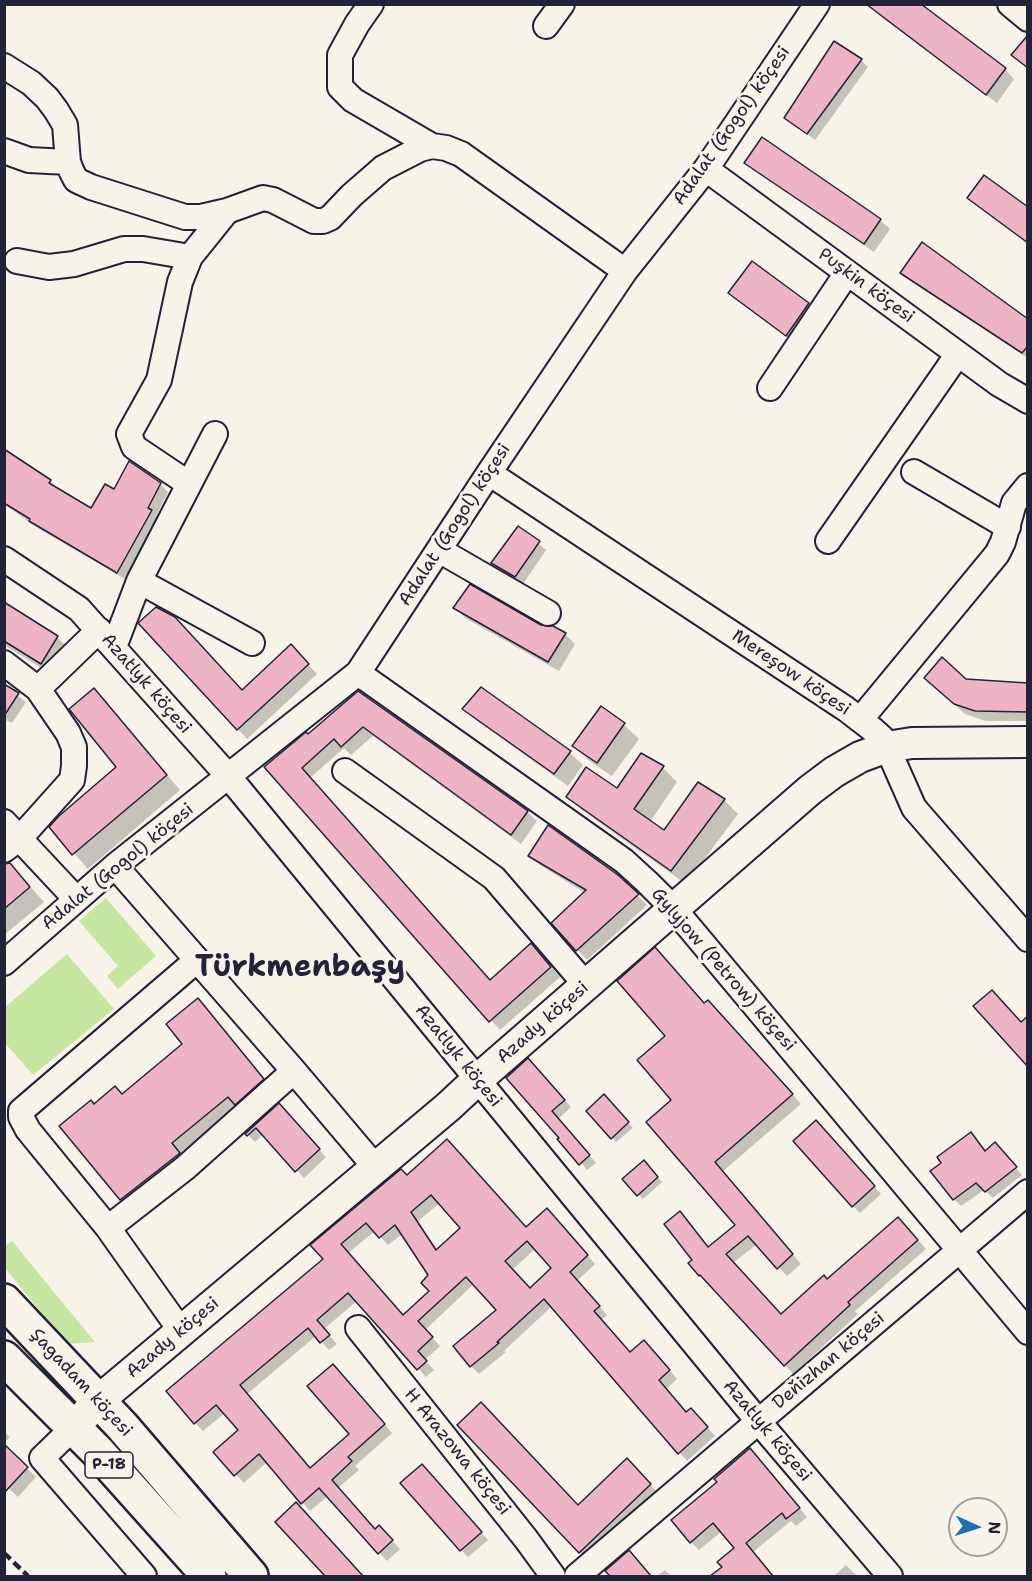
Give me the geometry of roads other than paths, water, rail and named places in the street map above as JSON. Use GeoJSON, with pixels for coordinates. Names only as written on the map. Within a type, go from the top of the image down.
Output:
{"type":"FeatureCollection","features":[{"type":"Feature","properties":{"kind":"highway","name":"Şagadam köçesi"},"geometry":{"type":"LineString","coordinates":[[4,1301],[122,1426],[251,1576]]}},
{"type":"Feature","properties":{"kind":"highway","name":"Şagadam köçesi"},"geometry":{"type":"LineString","coordinates":[[4,1358],[99,1453],[209,1576]]}},
{"type":"Feature","properties":{"kind":"main road","name":"Azady köçesi"},"geometry":{"type":"LineString","coordinates":[[73,1428],[98,1401],[448,1107],[810,790],[834,772],[860,757],[887,747],[912,742],[1028,742]]}},
{"type":"Feature","properties":{"kind":"street"},"geometry":{"type":"LineString","coordinates":[[371,4],[340,55],[340,87],[353,100],[432,146],[461,154],[626,272]]}},
{"type":"Feature","properties":{"kind":"street"},"geometry":{"type":"LineString","coordinates":[[546,26],[562,4]]}},
{"type":"Feature","properties":{"kind":"street","name":"Adalat (Gogol) köçesi"},"geometry":{"type":"LineString","coordinates":[[4,963],[115,866],[358,673],[489,473],[626,272],[706,169],[817,4]]}},
{"type":"Feature","properties":{"kind":"street"},"geometry":{"type":"LineString","coordinates":[[1010,4],[1028,19]]}},
{"type":"Feature","properties":{"kind":"street"},"geometry":{"type":"LineString","coordinates":[[4,66],[31,83],[57,110],[65,125],[68,162],[76,180],[91,187],[186,217],[201,217],[227,211],[263,198],[273,200],[314,221],[323,221],[330,218],[383,168],[420,149],[432,146]]}},
{"type":"Feature","properties":{"kind":"street"},"geometry":{"type":"LineString","coordinates":[[4,151],[29,160],[68,162]]}},
{"type":"Feature","properties":{"kind":"street","name":"Puşkin köçesi"},"geometry":{"type":"LineString","coordinates":[[706,169],[1013,394],[1028,401]]}},
{"type":"Feature","properties":{"kind":"street"},"geometry":{"type":"LineString","coordinates":[[189,484],[134,447],[129,434],[159,380],[180,282],[190,257],[227,211]]}},
{"type":"Feature","properties":{"kind":"street"},"geometry":{"type":"LineString","coordinates":[[17,261],[49,267],[74,264],[124,249],[143,249],[190,257]]}},
{"type":"Feature","properties":{"kind":"street"},"geometry":{"type":"LineString","coordinates":[[770,388],[847,273]]}},
{"type":"Feature","properties":{"kind":"street"},"geometry":{"type":"LineString","coordinates":[[828,541],[958,354]]}},
{"type":"Feature","properties":{"kind":"street"},"geometry":{"type":"LineString","coordinates":[[38,689],[106,638],[139,581],[214,434]]}},
{"type":"Feature","properties":{"kind":"street"},"geometry":{"type":"LineString","coordinates":[[914,472],[1008,527]]}},
{"type":"Feature","properties":{"kind":"street","name":"Mereşow köçesi"},"geometry":{"type":"LineString","coordinates":[[489,473],[860,720],[882,738],[914,808],[1028,939]]}},
{"type":"Feature","properties":{"kind":"street"},"geometry":{"type":"LineString","coordinates":[[860,720],[997,554],[1008,527],[1014,503],[1028,486]]}},
{"type":"Feature","properties":{"kind":"street"},"geometry":{"type":"LineString","coordinates":[[439,550],[548,614]]}},
{"type":"Feature","properties":{"kind":"street","name":"Azatlyk köçesi"},"geometry":{"type":"LineString","coordinates":[[4,559],[80,609],[229,777],[758,1421],[890,1576]]}},
{"type":"Feature","properties":{"kind":"street"},"geometry":{"type":"LineString","coordinates":[[139,581],[252,643]]}},
{"type":"Feature","properties":{"kind":"street"},"geometry":{"type":"LineString","coordinates":[[4,663],[38,689],[68,733],[74,747],[72,780],[10,836],[76,899]]}},
{"type":"Feature","properties":{"kind":"street","name":"Gylyjow (Petrow) köçesi"},"geometry":{"type":"LineString","coordinates":[[358,673],[624,861],[674,909],[1028,1332]]}},
{"type":"Feature","properties":{"kind":"street"},"geometry":{"type":"LineString","coordinates":[[345,771],[494,878],[586,985]]}},
{"type":"Feature","properties":{"kind":"street"},"geometry":{"type":"LineString","coordinates":[[115,866],[376,1168]]}},
{"type":"Feature","properties":{"kind":"street"},"geometry":{"type":"LineString","coordinates":[[181,1330],[108,1228],[28,1130],[21,1117],[21,1111],[197,960]]}},
{"type":"Feature","properties":{"kind":"street"},"geometry":{"type":"LineString","coordinates":[[108,1228],[185,1168],[294,1071]]}},
{"type":"Feature","properties":{"kind":"street","name":"Deňizhan köçesi"},"geometry":{"type":"LineString","coordinates":[[577,1576],[1028,1192]]}},
{"type":"Feature","properties":{"kind":"street","name":"H Arazowa köçesi"},"geometry":{"type":"LineString","coordinates":[[358,1328],[553,1576]]}},
{"type":"Feature","properties":{"kind":"street"},"geometry":{"type":"LineString","coordinates":[[73,1428],[42,1458],[144,1576]]}},
{"type":"Feature","properties":{"kind":"railway"},"geometry":{"type":"LineString","coordinates":[[4,1553],[28,1576]]}},
{"type":"Feature","properties":{"kind":"district","name":"Türkmenbaşy"},"geometry":{"type":"Point","coordinates":[300,968]}}]}
